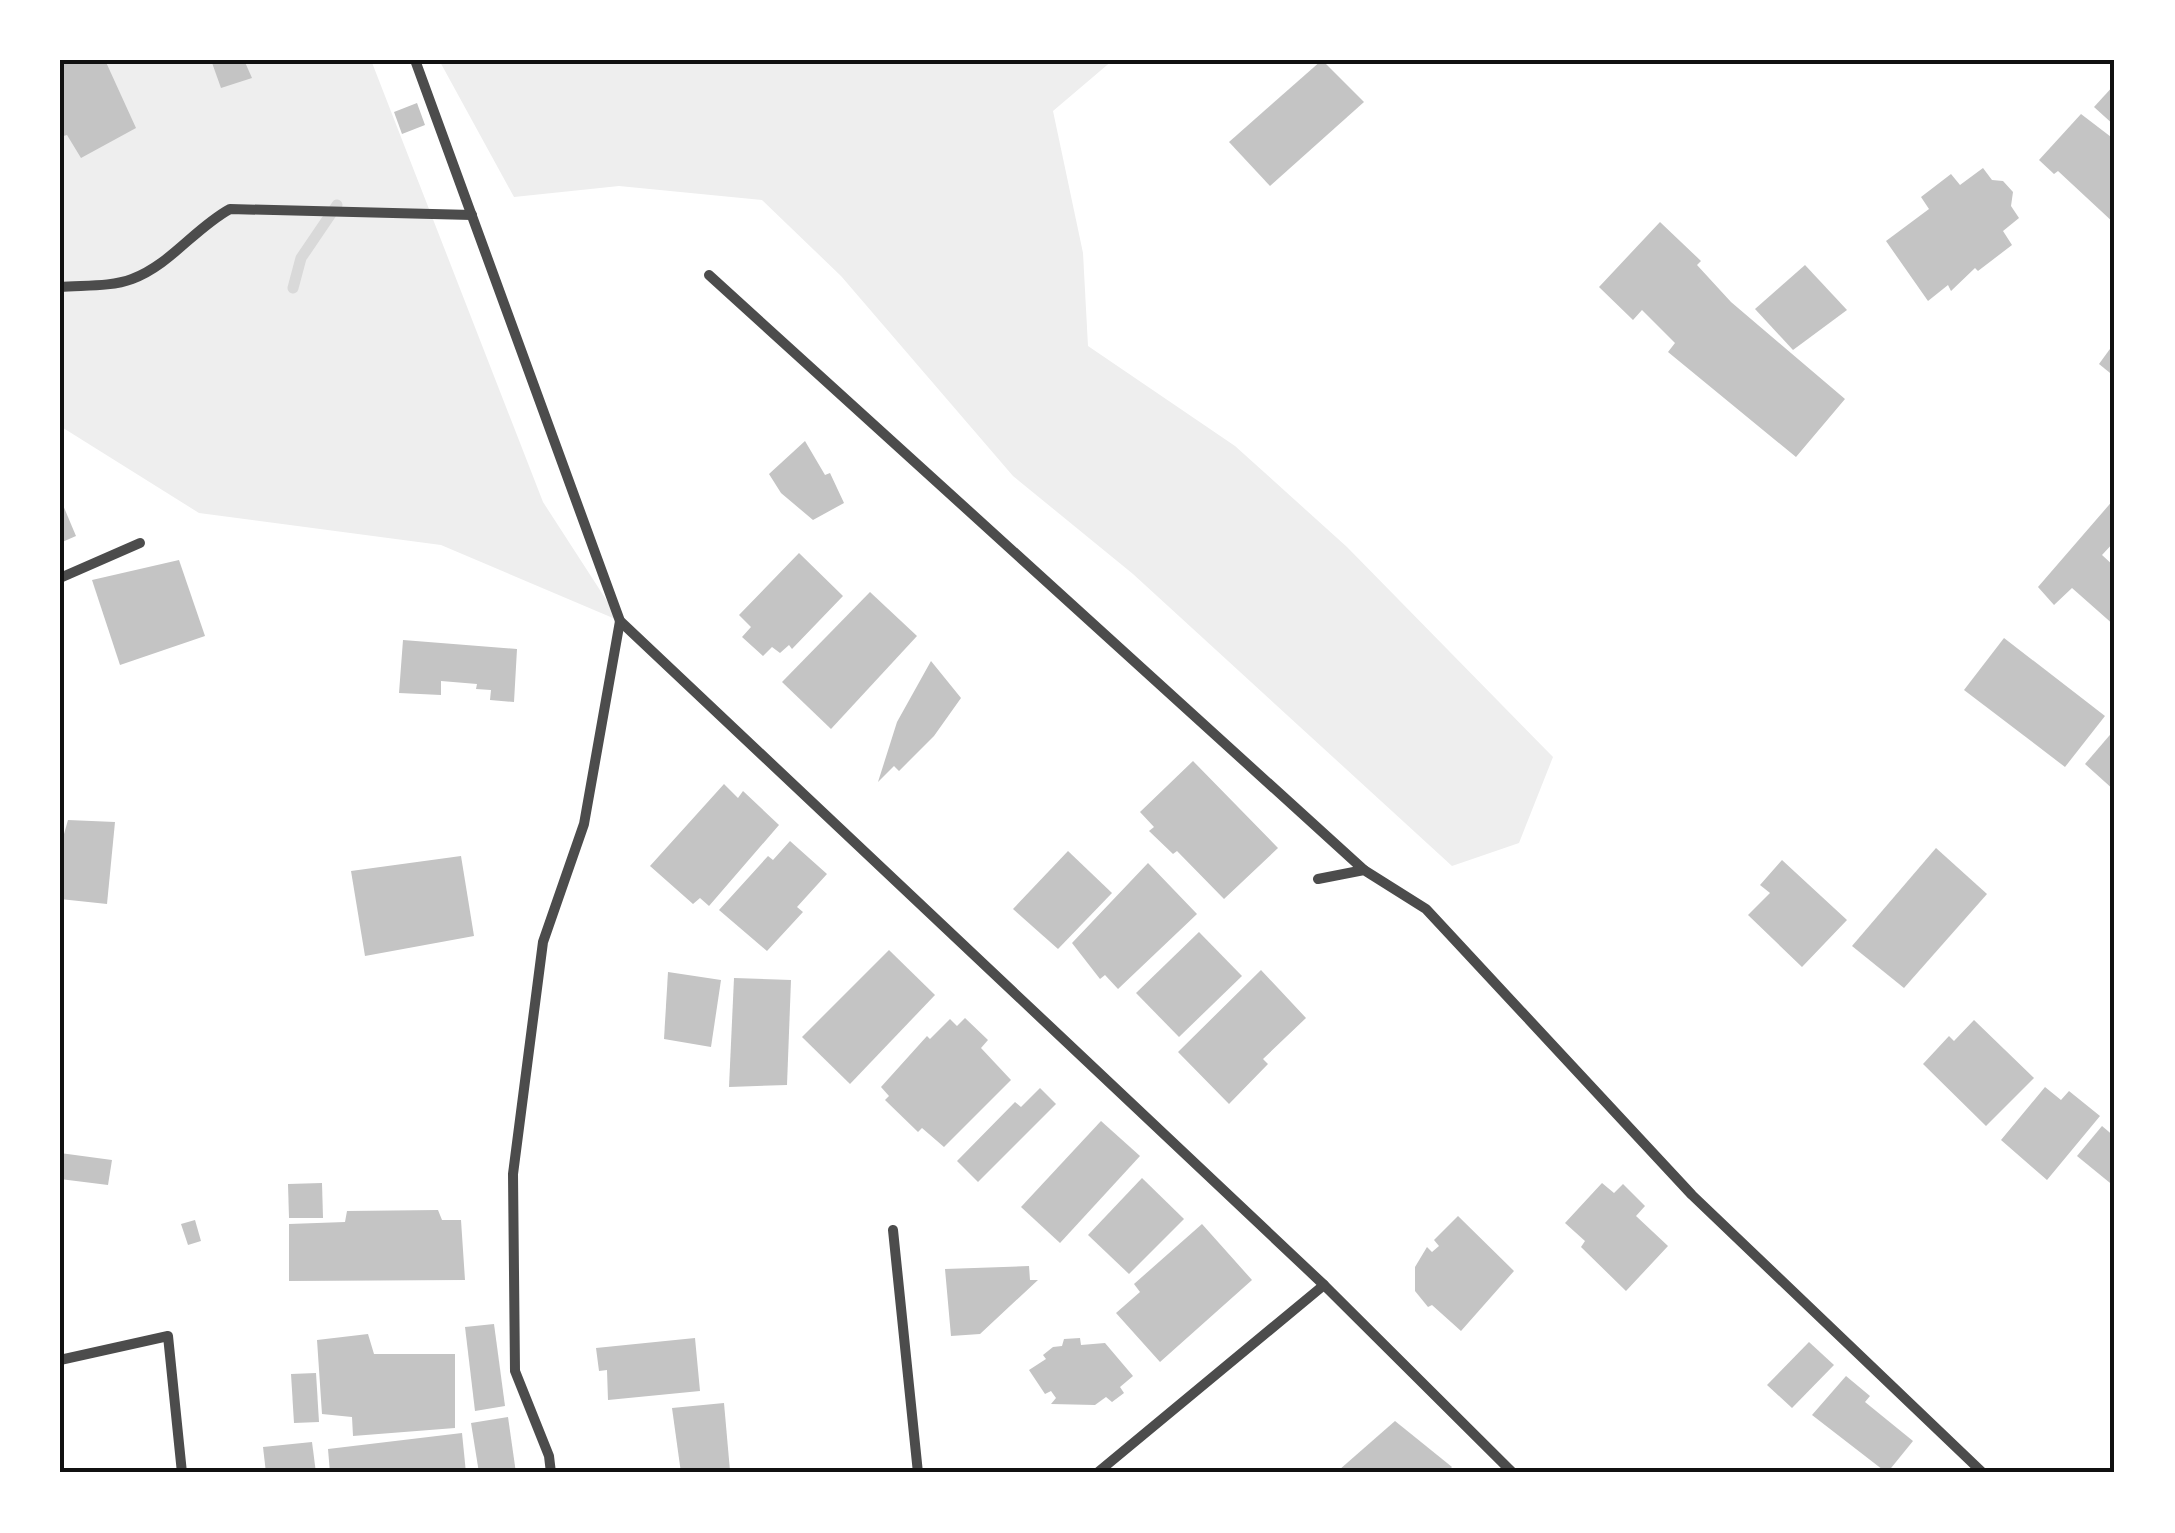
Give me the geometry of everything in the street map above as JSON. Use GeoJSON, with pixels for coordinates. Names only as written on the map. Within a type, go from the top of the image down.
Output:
{"type":"FeatureCollection","features":[{"type":"Feature","properties":{"kind":"street"},"geometry":{"type":"LineString","coordinates":[[415,60],[620,621],[1324,1286],[1513,1473]]}},
{"type":"Feature","properties":{"kind":"street"},"geometry":{"type":"LineString","coordinates":[[60,287],[129,281],[155,268],[207,222],[230,209],[472,215]]}},
{"type":"Feature","properties":{"kind":"street"},"geometry":{"type":"LineString","coordinates":[[709,275],[1364,870],[1426,909],[1692,1195],[1983,1473]]}},
{"type":"Feature","properties":{"kind":"street"},"geometry":{"type":"LineString","coordinates":[[60,578],[140,543]]}},
{"type":"Feature","properties":{"kind":"street"},"geometry":{"type":"LineString","coordinates":[[551,1473],[549,1456],[515,1371],[512,1174],[543,942],[584,824],[620,621]]}},
{"type":"Feature","properties":{"kind":"street"},"geometry":{"type":"LineString","coordinates":[[1318,879],[1364,870]]}},
{"type":"Feature","properties":{"kind":"street"},"geometry":{"type":"LineString","coordinates":[[894,1230],[918,1473]]}},
{"type":"Feature","properties":{"kind":"street"},"geometry":{"type":"LineString","coordinates":[[1097,1473],[1324,1286]]}},
{"type":"Feature","properties":{"kind":"street"},"geometry":{"type":"LineString","coordinates":[[60,1360],[168,1336],[182,1473]]}},
{"type":"Feature","properties":{"kind":"shaded area"},"geometry":{"type":"Polygon","coordinates":[[[60,60],[371,60],[543,502],[620,621],[441,545],[199,513],[60,426],[60,60]]]}},
{"type":"Feature","properties":{"kind":"shaded area"},"geometry":{"type":"Polygon","coordinates":[[[439,60],[1113,60],[1053,111],[1083,253],[1088,346],[1235,446],[1347,547],[1553,757],[1519,843],[1452,866],[1133,574],[1013,476],[841,276],[762,200],[619,186],[514,197],[439,60]]]}},
{"type":"Feature","properties":{"kind":"building"},"geometry":{"type":"Polygon","coordinates":[[[70,60],[105,60],[136,128],[81,158],[67,135],[60,137],[60,64],[70,60]]]}},
{"type":"Feature","properties":{"kind":"building"},"geometry":{"type":"Polygon","coordinates":[[[211,60],[244,60],[252,78],[221,88],[211,60]]]}},
{"type":"Feature","properties":{"kind":"building"},"geometry":{"type":"Polygon","coordinates":[[[1322,60],[1364,102],[1270,186],[1229,142],[1322,60]]]}},
{"type":"Feature","properties":{"kind":"building"},"geometry":{"type":"Polygon","coordinates":[[[2115,84],[2115,126],[2094,107],[2115,84]]]}},
{"type":"Feature","properties":{"kind":"building"},"geometry":{"type":"Polygon","coordinates":[[[417,103],[425,125],[402,134],[394,112],[417,103]]]}},
{"type":"Feature","properties":{"kind":"building"},"geometry":{"type":"Polygon","coordinates":[[[2081,114],[2115,140],[2115,224],[2058,171],[2054,174],[2039,160],[2081,114]]]}},
{"type":"Feature","properties":{"kind":"building"},"geometry":{"type":"Polygon","coordinates":[[[1983,168],[1992,180],[2003,181],[2013,192],[2011,206],[2019,218],[2003,231],[2012,245],[1978,271],[1975,268],[1951,291],[1948,285],[1928,301],[1886,241],[1929,209],[1921,197],[1951,174],[1960,185],[1983,168]]]}},
{"type":"Feature","properties":{"kind":"building"},"geometry":{"type":"Polygon","coordinates":[[[1660,222],[1701,261],[1697,265],[1731,302],[1845,399],[1796,457],[1668,352],[1675,343],[1642,310],[1633,320],[1599,287],[1660,222]]]}},
{"type":"Feature","properties":{"kind":"building"},"geometry":{"type":"Polygon","coordinates":[[[1805,265],[1847,310],[1793,350],[1755,309],[1805,265]]]}},
{"type":"Feature","properties":{"kind":"building"},"geometry":{"type":"Polygon","coordinates":[[[2115,342],[2115,377],[2099,364],[2115,342]]]}},
{"type":"Feature","properties":{"kind":"building"},"geometry":{"type":"Polygon","coordinates":[[[805,441],[825,475],[830,473],[844,503],[813,520],[781,493],[769,474],[805,441]]]}},
{"type":"Feature","properties":{"kind":"building"},"geometry":{"type":"Polygon","coordinates":[[[60,498],[76,536],[60,543],[60,498]]]}},
{"type":"Feature","properties":{"kind":"building"},"geometry":{"type":"Polygon","coordinates":[[[2115,498],[2115,541],[2102,555],[2115,567],[2115,626],[2072,588],[2054,605],[2038,587],[2115,498]]]}},
{"type":"Feature","properties":{"kind":"building"},"geometry":{"type":"Polygon","coordinates":[[[799,553],[843,596],[792,649],[789,645],[780,653],[772,647],[763,656],[742,637],[751,627],[739,615],[799,553]]]}},
{"type":"Feature","properties":{"kind":"building"},"geometry":{"type":"Polygon","coordinates":[[[179,560],[205,636],[120,665],[92,580],[179,560]]]}},
{"type":"Feature","properties":{"kind":"building"},"geometry":{"type":"Polygon","coordinates":[[[870,592],[917,636],[831,729],[782,682],[870,592]]]}},
{"type":"Feature","properties":{"kind":"building"},"geometry":{"type":"Polygon","coordinates":[[[2004,638],[2105,716],[2065,767],[1964,690],[2004,638]]]}},
{"type":"Feature","properties":{"kind":"building"},"geometry":{"type":"Polygon","coordinates":[[[403,640],[517,649],[514,702],[490,700],[491,690],[476,689],[477,684],[441,681],[441,695],[399,693],[403,640]]]}},
{"type":"Feature","properties":{"kind":"building"},"geometry":{"type":"Polygon","coordinates":[[[931,661],[961,698],[934,736],[899,771],[894,766],[878,782],[897,722],[931,661]]]}},
{"type":"Feature","properties":{"kind":"building"},"geometry":{"type":"Polygon","coordinates":[[[2115,729],[2115,791],[2085,764],[2115,729]]]}},
{"type":"Feature","properties":{"kind":"building"},"geometry":{"type":"Polygon","coordinates":[[[1193,761],[1278,848],[1224,899],[1177,851],[1173,854],[1149,831],[1154,827],[1140,812],[1193,761]]]}},
{"type":"Feature","properties":{"kind":"building"},"geometry":{"type":"Polygon","coordinates":[[[724,784],[738,798],[743,791],[779,825],[709,906],[700,898],[693,904],[650,866],[724,784]]]}},
{"type":"Feature","properties":{"kind":"building"},"geometry":{"type":"Polygon","coordinates":[[[68,820],[115,822],[107,904],[60,899],[60,848],[68,820]]]}},
{"type":"Feature","properties":{"kind":"building"},"geometry":{"type":"Polygon","coordinates":[[[790,841],[827,874],[797,907],[803,912],[767,951],[719,910],[768,856],[773,860],[790,841]]]}},
{"type":"Feature","properties":{"kind":"building"},"geometry":{"type":"Polygon","coordinates":[[[1936,848],[1987,894],[1904,988],[1852,946],[1936,848]]]}},
{"type":"Feature","properties":{"kind":"building"},"geometry":{"type":"Polygon","coordinates":[[[1068,851],[1112,893],[1058,949],[1013,909],[1068,851]]]}},
{"type":"Feature","properties":{"kind":"building"},"geometry":{"type":"Polygon","coordinates":[[[461,856],[474,936],[365,956],[351,871],[461,856]]]}},
{"type":"Feature","properties":{"kind":"building"},"geometry":{"type":"Polygon","coordinates":[[[1782,860],[1847,920],[1802,967],[1748,915],[1770,893],[1760,885],[1782,860]]]}},
{"type":"Feature","properties":{"kind":"building"},"geometry":{"type":"Polygon","coordinates":[[[1148,863],[1197,914],[1118,989],[1105,975],[1100,979],[1072,943],[1148,863]]]}},
{"type":"Feature","properties":{"kind":"building"},"geometry":{"type":"Polygon","coordinates":[[[1199,932],[1242,976],[1179,1037],[1136,993],[1199,932]]]}},
{"type":"Feature","properties":{"kind":"building"},"geometry":{"type":"Polygon","coordinates":[[[889,950],[935,995],[850,1084],[802,1037],[889,950]]]}},
{"type":"Feature","properties":{"kind":"building"},"geometry":{"type":"Polygon","coordinates":[[[1261,970],[1306,1018],[1263,1059],[1268,1064],[1229,1104],[1178,1052],[1261,970]]]}},
{"type":"Feature","properties":{"kind":"building"},"geometry":{"type":"Polygon","coordinates":[[[668,972],[721,980],[711,1047],[664,1039],[668,972]]]}},
{"type":"Feature","properties":{"kind":"building"},"geometry":{"type":"Polygon","coordinates":[[[734,978],[791,980],[787,1085],[729,1087],[734,978]]]}},
{"type":"Feature","properties":{"kind":"building"},"geometry":{"type":"Polygon","coordinates":[[[965,1018],[988,1040],[981,1048],[1011,1080],[944,1147],[922,1128],[918,1132],[885,1100],[889,1096],[881,1087],[927,1036],[930,1039],[950,1019],[957,1026],[965,1018]]]}},
{"type":"Feature","properties":{"kind":"building"},"geometry":{"type":"Polygon","coordinates":[[[1974,1020],[2034,1078],[1986,1126],[1923,1064],[1949,1036],[1954,1041],[1974,1020]]]}},
{"type":"Feature","properties":{"kind":"building"},"geometry":{"type":"Polygon","coordinates":[[[2045,1087],[2061,1100],[2069,1091],[2100,1116],[2047,1180],[2001,1140],[2045,1087]]]}},
{"type":"Feature","properties":{"kind":"building"},"geometry":{"type":"Polygon","coordinates":[[[1040,1088],[1056,1104],[978,1182],[957,1161],[1015,1102],[1021,1107],[1040,1088]]]}},
{"type":"Feature","properties":{"kind":"building"},"geometry":{"type":"Polygon","coordinates":[[[1101,1121],[1140,1156],[1060,1243],[1021,1207],[1101,1121]]]}},
{"type":"Feature","properties":{"kind":"building"},"geometry":{"type":"Polygon","coordinates":[[[2102,1126],[2115,1137],[2115,1187],[2077,1156],[2102,1126]]]}},
{"type":"Feature","properties":{"kind":"building"},"geometry":{"type":"Polygon","coordinates":[[[60,1153],[112,1160],[108,1185],[60,1179],[60,1153]]]}},
{"type":"Feature","properties":{"kind":"building"},"geometry":{"type":"Polygon","coordinates":[[[1142,1178],[1184,1219],[1129,1274],[1088,1235],[1142,1178]]]}},
{"type":"Feature","properties":{"kind":"building"},"geometry":{"type":"Polygon","coordinates":[[[322,1183],[323,1218],[289,1218],[288,1184],[322,1183]]]}},
{"type":"Feature","properties":{"kind":"building"},"geometry":{"type":"Polygon","coordinates":[[[1602,1183],[1614,1193],[1623,1184],[1645,1206],[1636,1216],[1668,1246],[1626,1291],[1581,1247],[1585,1241],[1565,1223],[1602,1183]]]}},
{"type":"Feature","properties":{"kind":"building"},"geometry":{"type":"Polygon","coordinates":[[[438,1210],[442,1220],[461,1220],[465,1280],[289,1281],[289,1224],[345,1222],[347,1211],[438,1210]]]}},
{"type":"Feature","properties":{"kind":"building"},"geometry":{"type":"Polygon","coordinates":[[[1458,1216],[1514,1271],[1461,1331],[1432,1305],[1428,1307],[1415,1291],[1415,1267],[1427,1247],[1432,1252],[1439,1246],[1434,1240],[1458,1216]]]}},
{"type":"Feature","properties":{"kind":"building"},"geometry":{"type":"Polygon","coordinates":[[[195,1220],[201,1241],[188,1245],[181,1224],[195,1220]]]}},
{"type":"Feature","properties":{"kind":"building"},"geometry":{"type":"Polygon","coordinates":[[[1202,1224],[1252,1280],[1160,1362],[1116,1313],[1140,1292],[1134,1284],[1202,1224]]]}},
{"type":"Feature","properties":{"kind":"building"},"geometry":{"type":"Polygon","coordinates":[[[1029,1266],[1030,1280],[1038,1280],[980,1334],[951,1336],[945,1269],[1029,1266]]]}},
{"type":"Feature","properties":{"kind":"building"},"geometry":{"type":"Polygon","coordinates":[[[494,1324],[505,1406],[475,1411],[465,1327],[494,1324]]]}},
{"type":"Feature","properties":{"kind":"building"},"geometry":{"type":"Polygon","coordinates":[[[368,1334],[374,1354],[455,1354],[455,1428],[353,1436],[352,1417],[322,1414],[317,1340],[368,1334]]]}},
{"type":"Feature","properties":{"kind":"building"},"geometry":{"type":"Polygon","coordinates":[[[695,1338],[700,1391],[608,1400],[607,1370],[599,1371],[596,1348],[695,1338]]]}},
{"type":"Feature","properties":{"kind":"building"},"geometry":{"type":"Polygon","coordinates":[[[1080,1338],[1081,1345],[1105,1343],[1133,1376],[1120,1387],[1124,1393],[1112,1402],[1106,1397],[1095,1405],[1051,1404],[1056,1398],[1051,1391],[1045,1394],[1029,1370],[1046,1359],[1043,1355],[1053,1347],[1062,1346],[1064,1339],[1080,1338]]]}},
{"type":"Feature","properties":{"kind":"building"},"geometry":{"type":"Polygon","coordinates":[[[1809,1342],[1834,1365],[1792,1408],[1767,1385],[1809,1342]]]}},
{"type":"Feature","properties":{"kind":"building"},"geometry":{"type":"Polygon","coordinates":[[[316,1373],[319,1422],[294,1423],[291,1374],[316,1373]]]}},
{"type":"Feature","properties":{"kind":"building"},"geometry":{"type":"Polygon","coordinates":[[[1846,1376],[1870,1396],[1865,1402],[1913,1441],[1887,1473],[1812,1415],[1846,1376]]]}},
{"type":"Feature","properties":{"kind":"building"},"geometry":{"type":"Polygon","coordinates":[[[724,1403],[730,1471],[681,1473],[672,1408],[724,1403]]]}},
{"type":"Feature","properties":{"kind":"building"},"geometry":{"type":"Polygon","coordinates":[[[508,1417],[516,1473],[479,1473],[471,1423],[508,1417]]]}},
{"type":"Feature","properties":{"kind":"building"},"geometry":{"type":"Polygon","coordinates":[[[1395,1421],[1452,1467],[1446,1473],[1341,1473],[1339,1470],[1395,1421]]]}},
{"type":"Feature","properties":{"kind":"building"},"geometry":{"type":"Polygon","coordinates":[[[462,1433],[466,1473],[330,1473],[328,1449],[462,1433]]]}},
{"type":"Feature","properties":{"kind":"building"},"geometry":{"type":"Polygon","coordinates":[[[312,1442],[316,1473],[266,1473],[263,1447],[312,1442]]]}},
{"type":"Feature","properties":{"kind":"waterway"},"geometry":{"type":"LineString","coordinates":[[293,288],[301,258],[337,205]]}}]}
